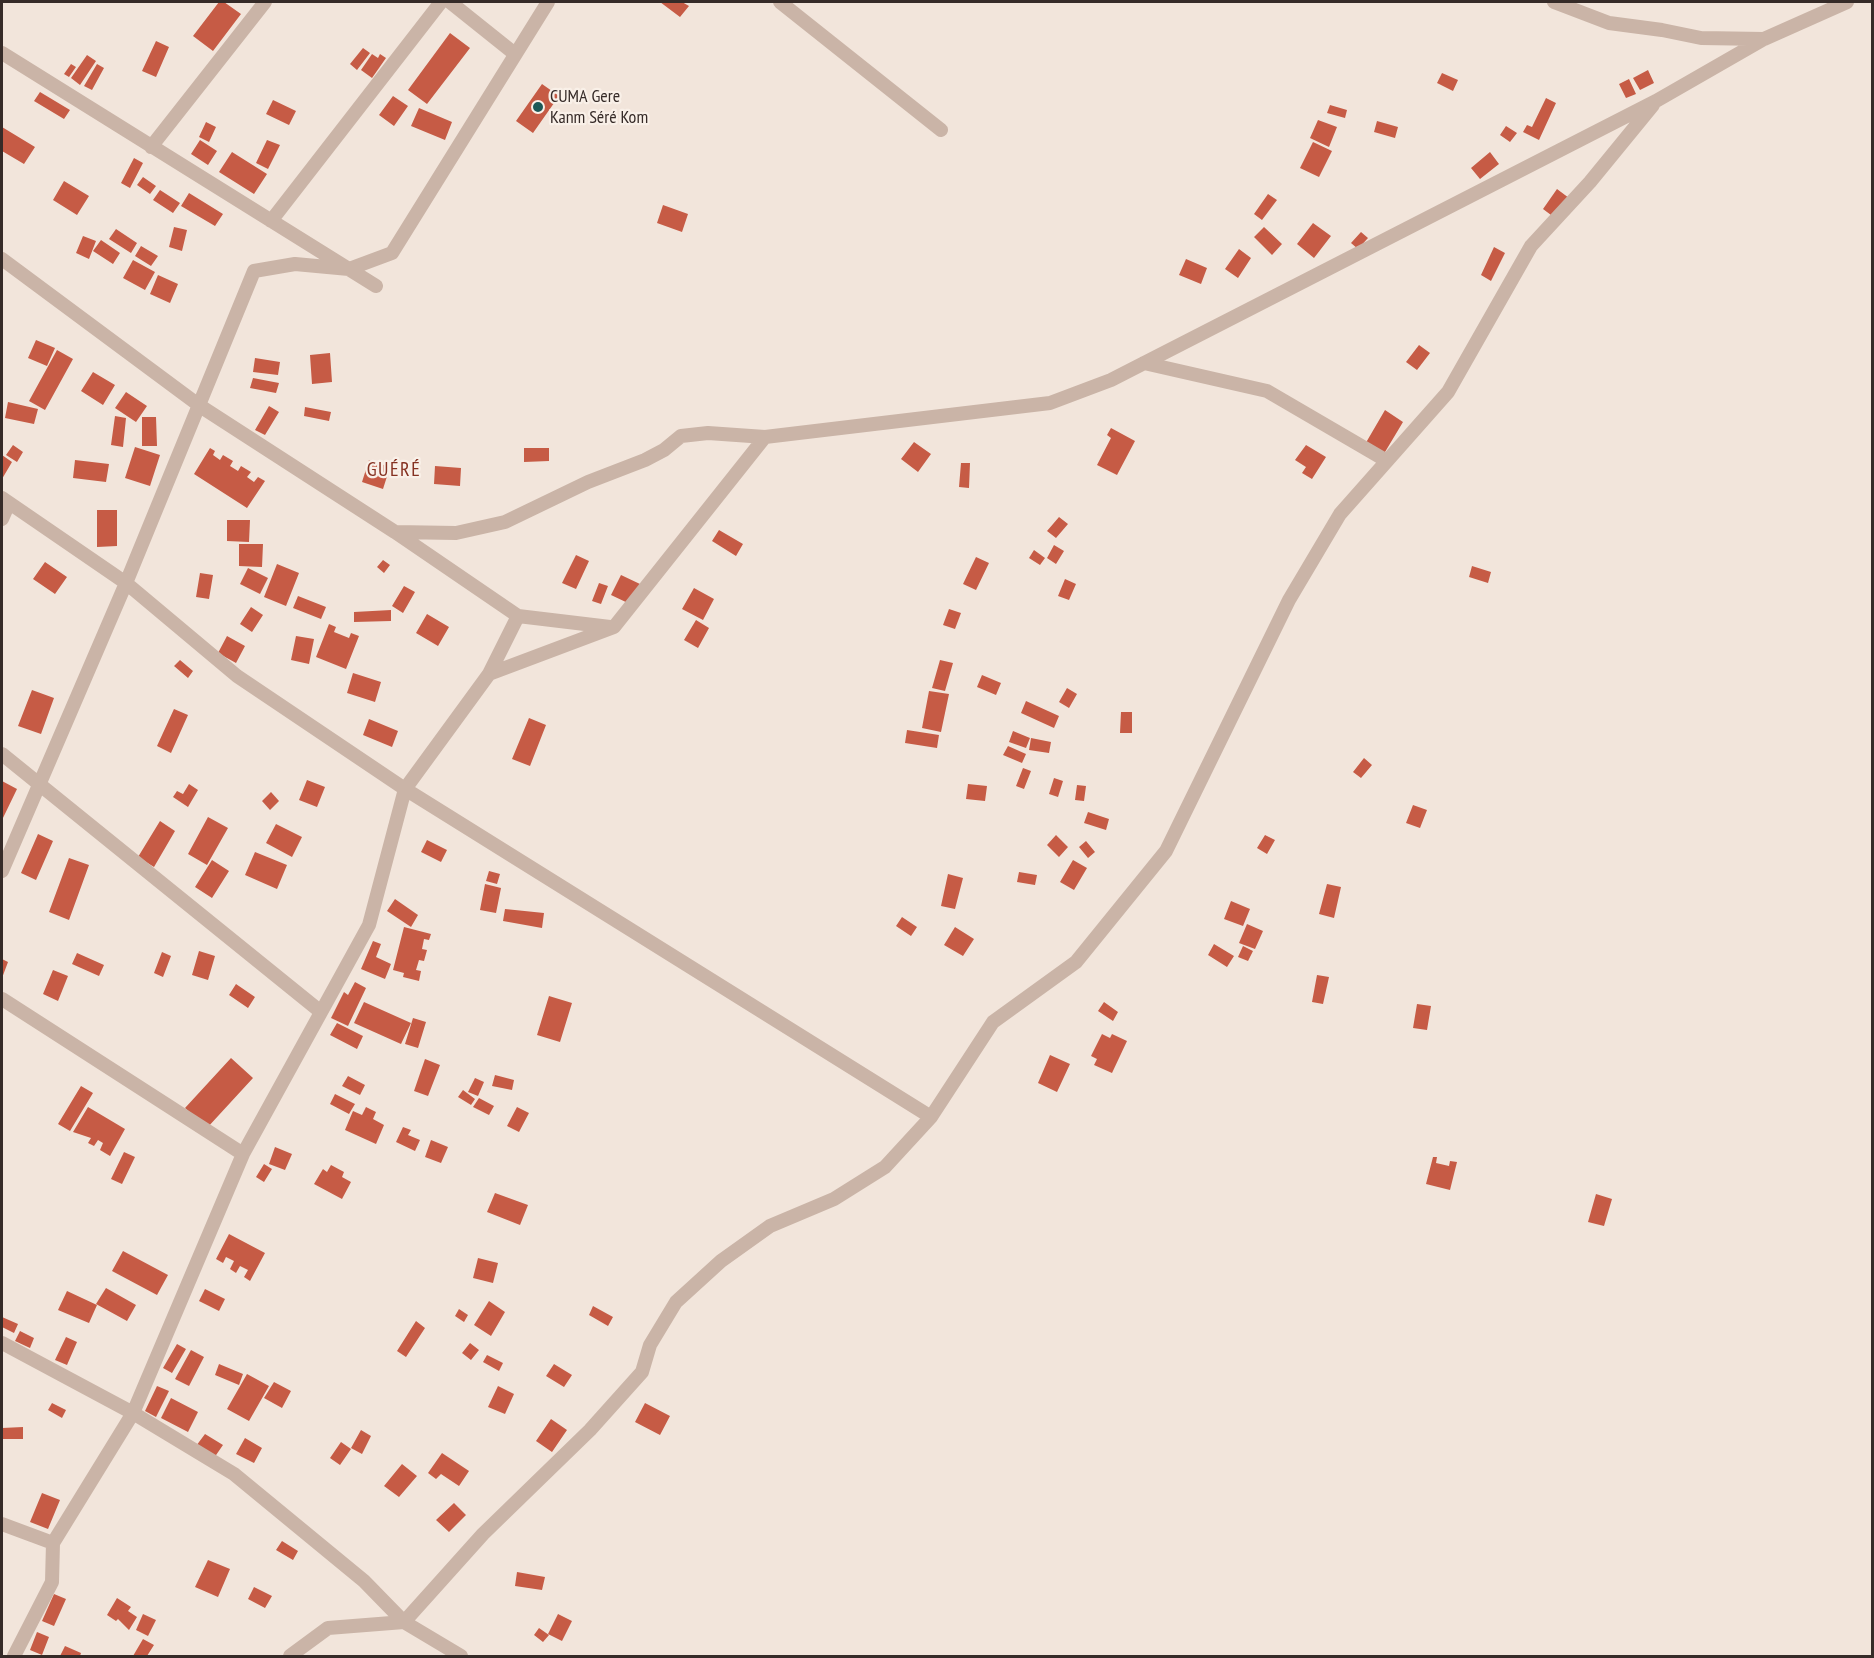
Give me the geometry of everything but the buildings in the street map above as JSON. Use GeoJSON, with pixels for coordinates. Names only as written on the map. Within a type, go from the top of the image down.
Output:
{"type":"FeatureCollection","features":[{"type":"Feature","properties":{"kind":"street"},"geometry":{"type":"LineString","coordinates":[[151,147],[265,2]]}},
{"type":"Feature","properties":{"kind":"street"},"geometry":{"type":"LineString","coordinates":[[271,221],[441,2]]}},
{"type":"Feature","properties":{"kind":"street"},"geometry":{"type":"LineString","coordinates":[[450,2],[515,54]]}},
{"type":"Feature","properties":{"kind":"street"},"geometry":{"type":"LineString","coordinates":[[2,871],[126,583],[254,271],[295,264],[349,268],[392,253],[548,2]]}},
{"type":"Feature","properties":{"kind":"street"},"geometry":{"type":"LineString","coordinates":[[780,2],[941,130]]}},
{"type":"Feature","properties":{"kind":"street"},"geometry":{"type":"LineString","coordinates":[[1554,2],[1609,23],[1701,38],[1764,39]]}},
{"type":"Feature","properties":{"kind":"street"},"geometry":{"type":"LineString","coordinates":[[395,532],[456,533],[506,522],[588,482],[645,460],[664,450],[681,436],[708,433],[765,438],[1050,403],[1111,380],[1656,101],[1764,39],[1847,2]]}},
{"type":"Feature","properties":{"kind":"street"},"geometry":{"type":"LineString","coordinates":[[2,53],[376,286]]}},
{"type":"Feature","properties":{"kind":"street"},"geometry":{"type":"LineString","coordinates":[[290,1656],[328,1628],[404,1622],[483,1534],[590,1430],[642,1372],[650,1345],[676,1302],[721,1262],[770,1226],[834,1199],[885,1167],[931,1118],[993,1022],[1076,962],[1166,851],[1289,600],[1340,514],[1448,392],[1531,246],[1590,182],[1656,101]]}},
{"type":"Feature","properties":{"kind":"street"},"geometry":{"type":"LineString","coordinates":[[2,259],[200,406],[395,532],[518,616],[614,627]]}},
{"type":"Feature","properties":{"kind":"street"},"geometry":{"type":"LineString","coordinates":[[1144,363],[1268,391],[1387,461]]}},
{"type":"Feature","properties":{"kind":"street"},"geometry":{"type":"LineString","coordinates":[[489,674],[614,627],[765,438]]}},
{"type":"Feature","properties":{"kind":"street"},"geometry":{"type":"LineString","coordinates":[[2,519],[5,501],[126,583],[237,676],[405,789],[931,1118]]}},
{"type":"Feature","properties":{"kind":"street"},"geometry":{"type":"LineString","coordinates":[[14,1656],[52,1581],[52,1543],[133,1413],[243,1154],[369,925],[405,789],[489,674],[518,616]]}},
{"type":"Feature","properties":{"kind":"street"},"geometry":{"type":"LineString","coordinates":[[2,754],[321,1012]]}},
{"type":"Feature","properties":{"kind":"street"},"geometry":{"type":"LineString","coordinates":[[2,999],[243,1154]]}},
{"type":"Feature","properties":{"kind":"street"},"geometry":{"type":"LineString","coordinates":[[2,1343],[133,1413],[234,1474],[364,1581],[404,1622],[461,1656]]}},
{"type":"Feature","properties":{"kind":"street"},"geometry":{"type":"LineString","coordinates":[[2,1524],[52,1543]]}},
{"type":"Feature","properties":{"kind":"place","name":"CUMA Gere Kanm Séré Kom"},"geometry":{"type":"Point","coordinates":[538,107]}},
{"type":"Feature","properties":{"kind":"district","name":"GUÉRÉ"},"geometry":{"type":"Point","coordinates":[394,470]}}]}
